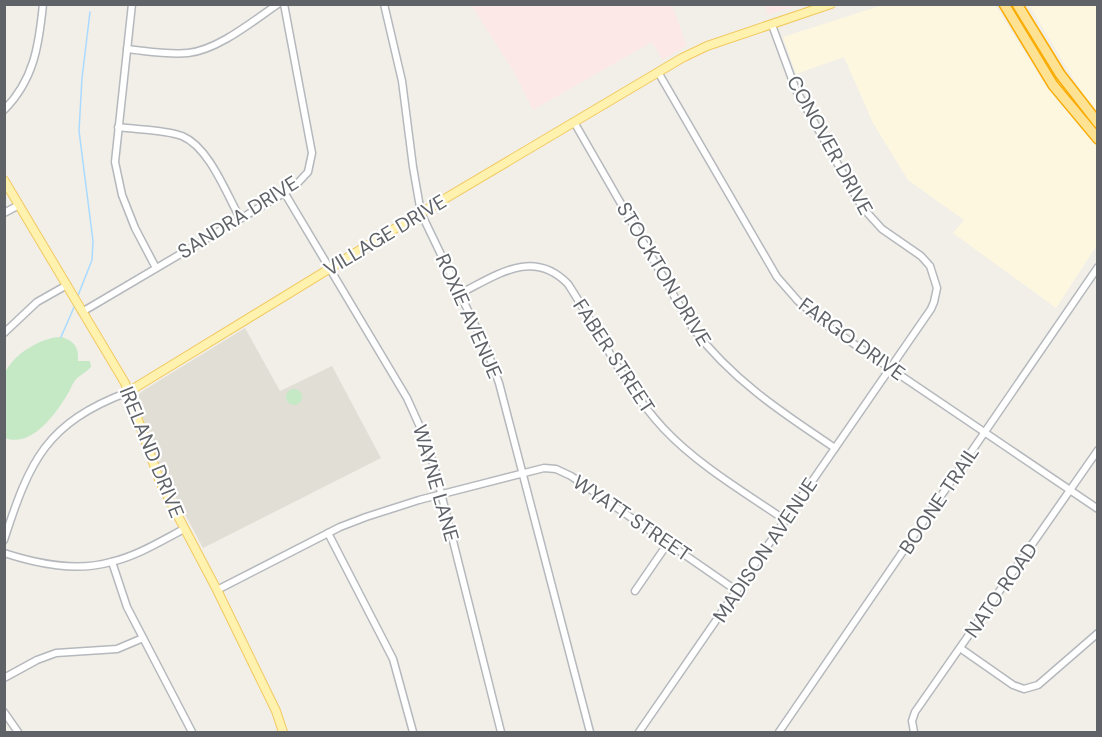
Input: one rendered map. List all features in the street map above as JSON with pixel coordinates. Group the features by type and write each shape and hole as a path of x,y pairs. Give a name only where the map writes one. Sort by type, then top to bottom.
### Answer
{"highway":[{"path":"1004,4 1053,85 1098,139"},
{"path":"1017,4 1060,74 1098,123"}],"main road":[{"name":"VILLAGE DRIVE","path":"128,392 658,72 700,49 831,4"},
{"name":"IRELAND DRIVE","path":"4,180 125,383 160,482 217,590 276,711 283,732"}],"street":[{"path":"4,110 22,89 34,64 40,40 43,4"},
{"path":"132,4 116,162 122,195 135,228 156,268"},
{"path":"127,49 175,53 198,51 215,45 278,4"},
{"name":"SANDRA DRIVE","path":"82,312 284,192 304,178 308,172 312,159 284,4"},
{"name":"ROXIE AVENUE","path":"384,4 402,81 421,213 461,293 494,368 590,732"},
{"name":"CONOVER DRIVE","path":"772,25 796,90 862,207 882,229 921,256 934,273 937,288 934,302 890,368"},
{"name":"FARGO DRIVE","path":"658,72 766,260 786,289 817,319 1098,509"},
{"name":"STOCKTON DRIVE","path":"574,122 692,327 704,343 751,390 835,448"},
{"path":"118,128 173,134 195,144 205,155 240,218"},
{"name":"WAYNE LANE","path":"284,192 416,417 431,457 501,732"},
{"path":"4,213 20,205"},
{"name":"FABER STREET","path":"461,293 519,267 540,267 555,273 573,291 625,380 664,429 689,452 785,520"},
{"name":"BOONE TRAIL","path":"779,732 1098,267"},
{"path":"4,333 37,302 67,285"},
{"name":"MADISON AVENUE","path":"639,732 890,368"},
{"name":"VILLAGE DRIVE","path":"4,540 23,484 47,444 87,410 128,392"},
{"name":"NATO ROAD","path":"914,732 912,721 915,712 1098,450"},
{"name":"WYATT STREET","path":"217,590 328,533 375,513 440,494 550,468 571,476 737,591"},
{"path":"4,553 35,562 62,566 88,566 112,562 136,553 184,529"},
{"path":"328,533 393,659 413,732"},
{"path":"635,591 668,543"},
{"path":"112,562 120,590 192,732"},
{"path":"960,648 1013,686 1028,688 1038,684 1098,633"},
{"path":"4,678 37,660 56,653 117,649 143,638"},
{"path":"4,712 18,732"}],"shaded area":[{"path":"764,4 798,4 798,5 768,15"},
{"path":"471,5 672,5 687,46 662,60 652,42 533,110 514,72"},
{"path":"883,5 995,5 1048,89 1097,147 1097,245 1056,308 953,233 964,220 908,180 873,123 844,57 796,74 783,37"},
{"path":"1029,5 1097,5 1097,112 1082,93"},
{"path":"245,328 280,391 332,366 381,458 203,548 155,458 137,400 138,395 144,390"}],"green space":[{"path":"61,337 75,346 78,361 90,361 91,367 75,380 56,412 41,428 24,438 15,440 5,438 3,387 7,369 27,349 44,340"},
{"path":"291,389 297,389 302,397 300,403 291,405 286,400 286,394"}],"waterway":[{"path":"77,298 92,260 93,241 79,131 82,78 90,12"},
{"path":"61,337 75,305"}]}
